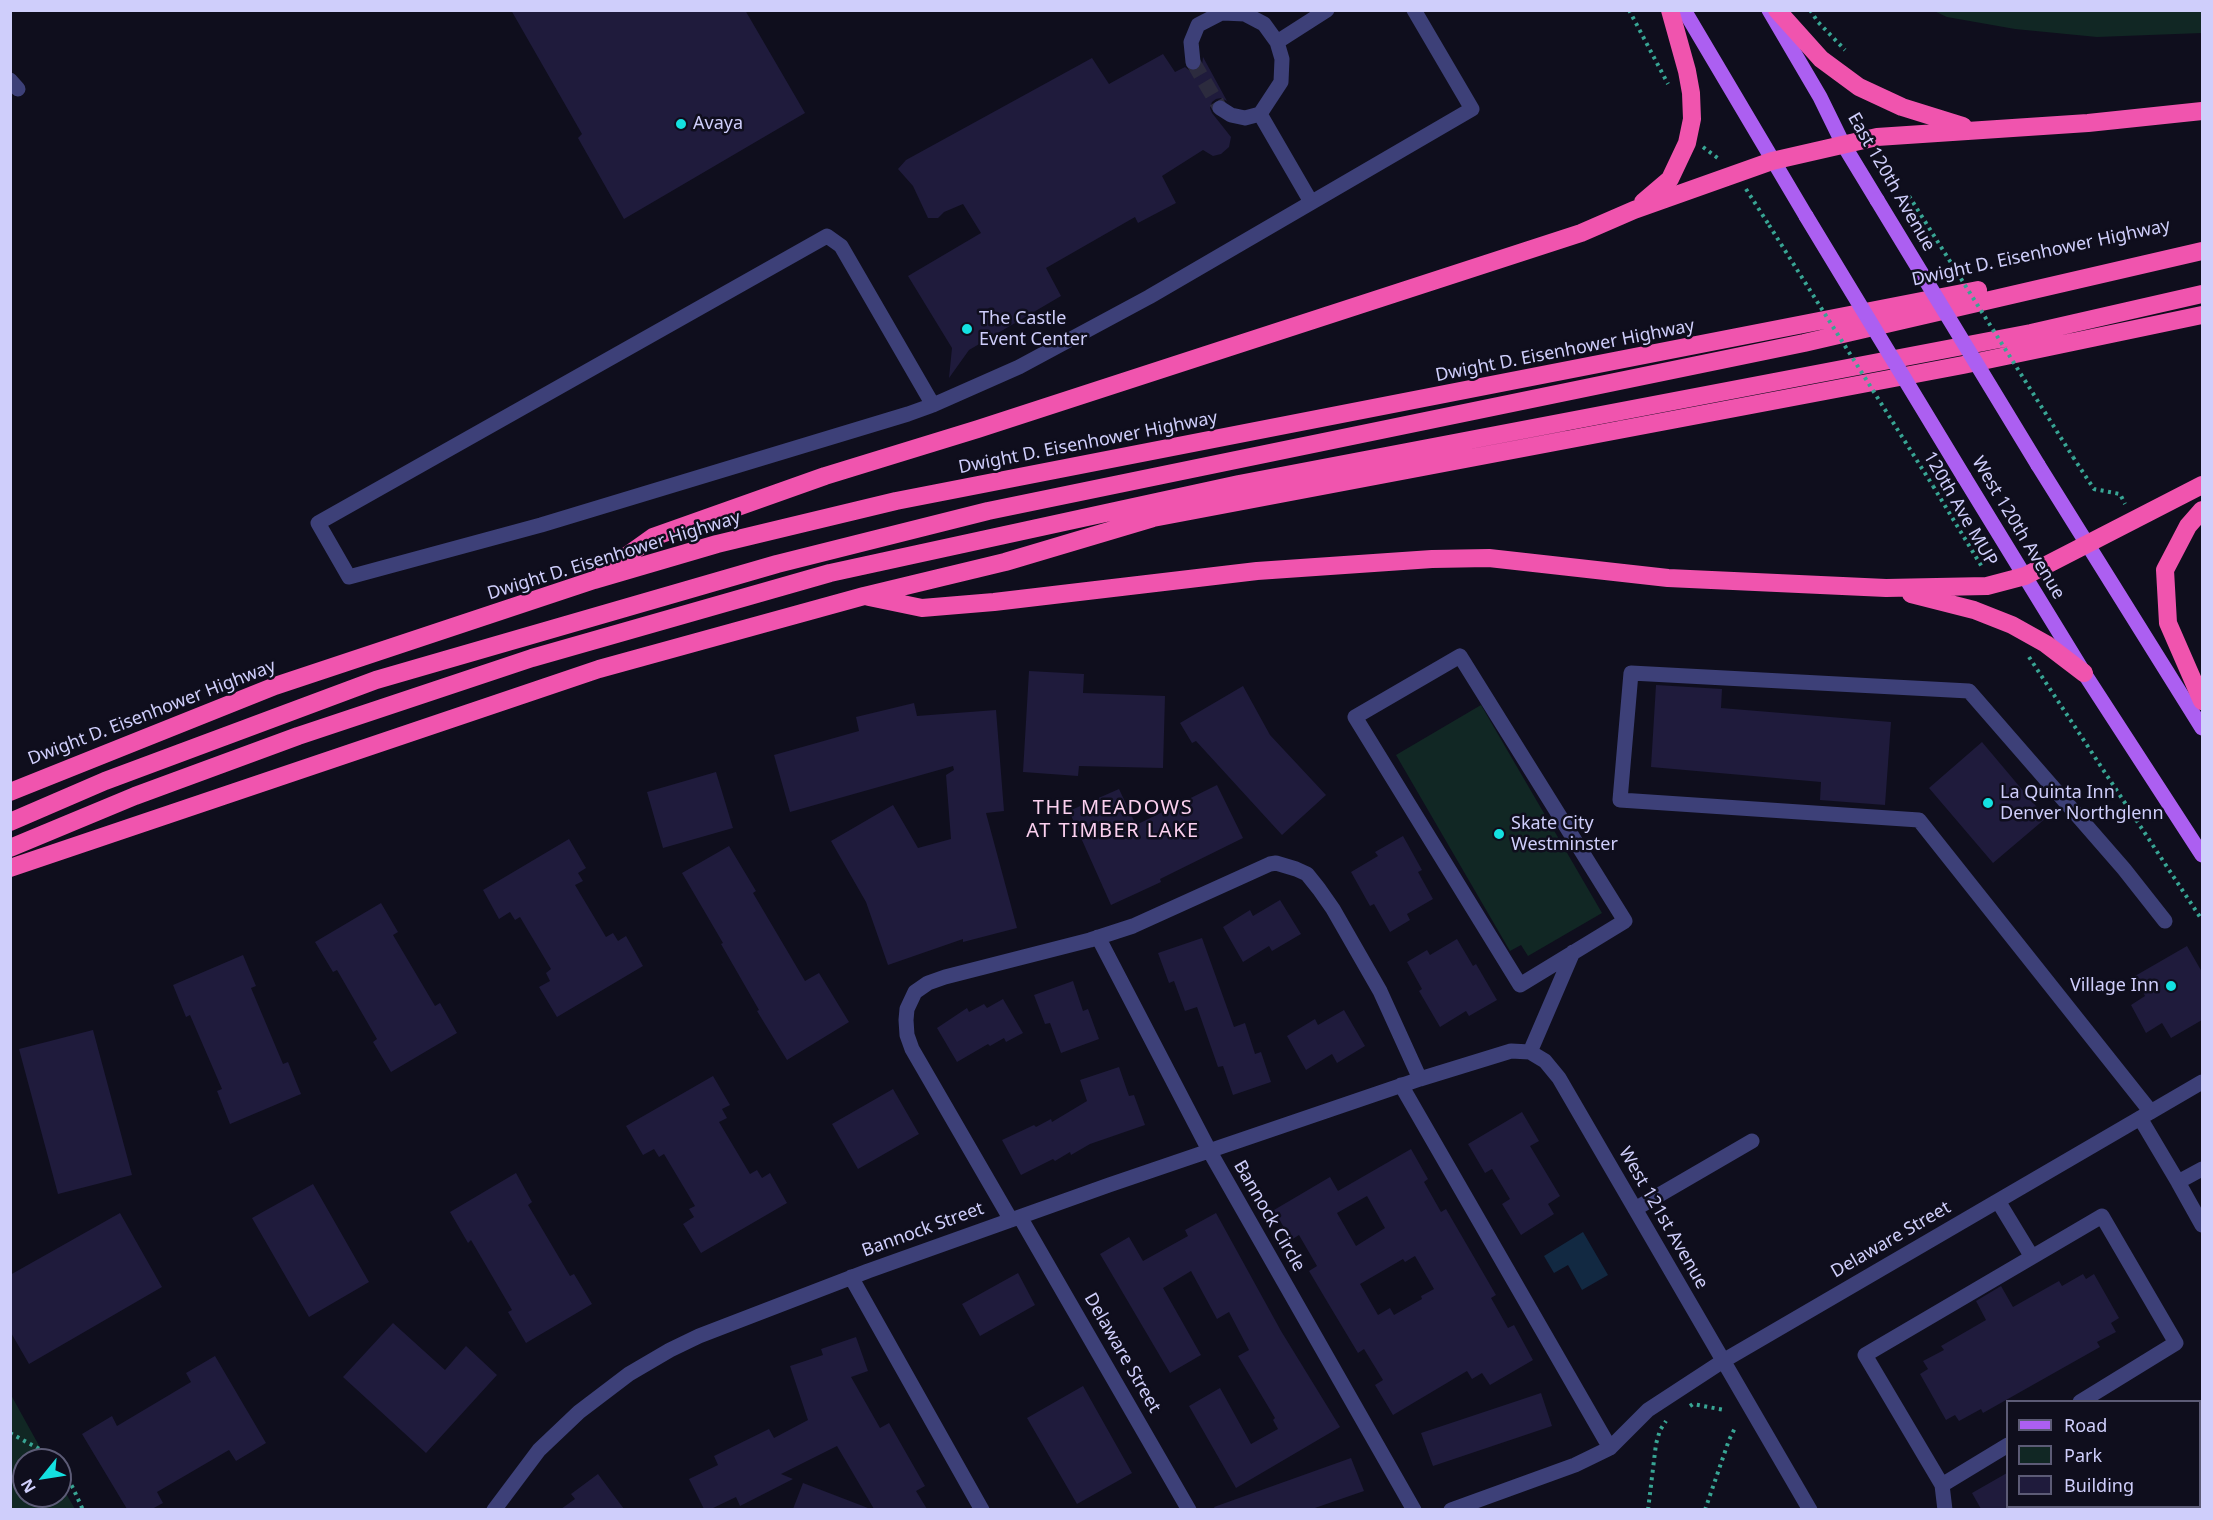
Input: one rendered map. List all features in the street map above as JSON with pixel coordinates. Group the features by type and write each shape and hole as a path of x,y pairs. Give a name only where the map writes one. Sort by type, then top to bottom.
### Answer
{"highway":[{"path":"1634,210 1670,179 1687,143 1692,119 1693,106 1687,72 1670,10"},
{"path":"1777,10 1821,59 1859,87 1891,103 1980,129"},
{"path":"594,580 653,537 675,529 825,476 978,429 1581,233 1634,210 1772,161 1877,137 2088,123 2202,111"},
{"name":"Dwight D. Eisenhower Highway","path":"10,792 275,686 594,580 717,544 896,501 1833,320 2033,278 2202,239"},
{"path":"10,822 105,781 376,680 777,564 988,510 1804,343 2202,251"},
{"path":"10,848 135,796 354,717 532,658 830,573 1239,484 2031,333 2202,294"},
{"path":"10,868 599,669 864,596 1005,562 1153,518 1963,365 2202,315"},
{"path":"864,596 922,608 994,602 1257,571 1444,558 1489,558 1668,578 1886,588 1987,586 2025,576 2202,485"},
{"path":"2202,510 2188,526 2164,570 2168,623 2202,701"},
{"path":"1886,588 1992,616 2036,638 2084,674"}],"main road":[{"path":"1684,10 1772,161"},
{"name":"East 120th Avenue","path":"1769,10 1877,200 2086,544"},
{"name":"West 120th Avenue","path":"1772,161 2084,674 2202,855"},
{"path":"2086,544 2202,728"}],"street":[{"path":"1277,42 1327,10"},
{"path":"933,405 842,246 827,236 318,523 349,577 541,525 908,414 933,405 1029,362 1149,297 1472,109 1414,10"},
{"path":"1193,62 1191,42 1198,25 1225,12 1245,14 1264,24 1277,42 1282,59 1281,82 1260,114 1245,118 1231,115 1220,108"},
{"path":"1260,114 1311,202"},
{"path":"1016,1218 912,1049 907,1035 907,1009 915,992 927,983 945,977 1133,926 1270,864 1289,865 1307,874 1333,909 1380,991 1420,1079 1511,1051 1530,1052 1573,952 1625,921 1460,656 1355,717 1520,985 1573,952"},
{"path":"2165,921 2124,869 1969,691 1631,673 1620,800 1919,820 2146,1115 2178,1182 2202,1225"},
{"name":"Bannock Circle","path":"1098,937 1210,1152 1414,1509"},
{"name":"West 121st Avenue","path":"1530,1052 1545,1061 1559,1078 1810,1509"},
{"name":"Bannock Street","path":"494,1509 539,1450 579,1412 629,1374 699,1336 851,1277 1016,1218 1420,1079"},
{"name":"Delaware Street","path":"1451,1509 1575,1465 1611,1448 1648,1410 1724,1361 2202,1082"},
{"path":"1401,1085 1611,1448"},
{"path":"1635,1209 1752,1141"},
{"path":"2178,1182 2202,1169"},
{"path":"1998,1201 2032,1257"},
{"path":"1945,1509 1942,1485 1865,1355 2102,1216 2176,1344 2082,1400"},
{"name":"Delaware Street","path":"1016,1218 1189,1509"},
{"path":"851,1277 982,1509"},
{"path":"1942,1485 2006,1446"}],"path":[{"path":"1810,10 1818,22 1850,54"},
{"path":"1909,196 2094,489 2120,494 2135,520"},
{"name":"120th Ave MUP","path":"1769,225 1981,565 1987,586"},
{"path":"2022,650 2043,676 2202,920"},
{"path":"1687,1407 1693,1404 1724,1410"},
{"path":"1648,1509 1656,1444 1660,1430 1668,1418"},
{"path":"1705,1509 1735,1428"},
{"path":"10,1434 37,1448"},
{"path":"72,1486 83,1509"}],"green space":[{"path":"1934,11 2202,11 2202,33 2097,37 2015,29 1947,17"},
{"name":"Skate City Westminster","path":"1481,705 1602,913 1528,956 1521,945 1510,951 1396,755"},
{"path":"11,1395 40,1448 12,1448 12,1508 72,1508 72,1504 75,1509 11,1509"}],"water":[{"path":"1583,1232 1608,1275 1582,1290 1568,1265 1554,1273 1544,1256"}],"building":[{"name":"Avaya","path":"511,10 745,10 805,113 624,219 578,138 582,134"},
{"path":"1163,54 1175,72 1185,67 1190,71 1198,70 1202,65 1203,57 1227,101 1221,98 1216,99 1210,108 1231,137 1229,147 1221,154 1213,156 1203,150 1162,176 1176,203 1138,223 1135,217 1046,268 1061,296 969,350 949,378 952,348 908,276 981,233 963,204 944,212 938,218 928,218 913,186 898,169 906,160 1092,58 1109,84"},
{"path":"1029,671 1084,674 1083,693 1165,696 1163,768 1079,766 1078,776 1023,772"},
{"path":"1656,685 1722,689 1721,708 1891,722 1885,805 1820,800 1821,782 1651,767"},
{"path":"1243,686 1270,735 1326,795 1282,835 1196,741 1192,743 1180,723"},
{"path":"914,703 917,716 996,710 1004,811 986,813 1017,928 963,942 963,939 888,965 866,902 831,841 893,805 918,848 951,839 946,775 954,770 953,766 790,812 774,755 859,731 856,717"},
{"name":"La Quinta Inn Denver Northglenn","path":"1982,742 2046,818 1993,863 1929,788"},
{"path":"716,772 733,828 663,848 647,792"},
{"path":"1217,785 1243,838 1160,879 1161,882 1111,905 1069,811 1119,789 1136,825"},
{"path":"1403,836 1422,870 1418,872 1433,899 1407,914 1410,920 1390,932 1374,904 1370,906 1351,872 1378,856 1375,852"},
{"path":"569,839 586,868 578,873 583,881 575,885 606,937 613,933 618,941 626,936 643,966 557,1017 539,987 550,981 546,973 551,969 520,917 515,920 510,912 499,919 483,890"},
{"path":"729,846 756,891 753,893 805,981 819,973 849,1022 787,1060 757,1011 759,1010 721,944 723,943 682,873"},
{"path":"1280,900 1301,934 1272,951 1269,946 1243,962 1223,927 1250,910 1253,916"},
{"path":"381,903 398,932 393,935 435,1006 440,1003 457,1033 391,1072 373,1042 377,1039 337,970 333,972 315,942"},
{"path":"1202,938 1234,1027 1245,1023 1255,1054 1261,1052 1271,1082 1233,1095 1223,1066 1218,1067 1197,1007 1185,1011 1174,981 1169,983 1158,953"},
{"path":"1457,939 1473,966 1476,964 1497,1000 1469,1016 1466,1011 1440,1027 1419,991 1422,989 1407,962 1427,950 1430,955"},
{"name":"Village Inn","path":"2187,946 2202,972 2202,1020 2171,1038 2162,1023 2146,1033 2131,1005 2145,996 2135,976"},
{"path":"243,955 256,986 251,988 283,1064 288,1062 301,1094 230,1124 217,1091 222,1089 190,1015 186,1017 173,985"},
{"path":"1073,981 1083,1011 1088,1009 1099,1039 1061,1053 1050,1023 1045,1024 1034,995"},
{"path":"1003,999 1023,1033 1006,1042 1004,1038 990,1046 988,1044 957,1062 937,1028 967,1008 969,1012 984,1004 987,1008"},
{"path":"1344,1010 1365,1046 1337,1063 1332,1054 1306,1070 1287,1036 1315,1019 1318,1025"},
{"path":"93,1030 132,1175 58,1194 19,1049"},
{"path":"1119,1067 1129,1096 1134,1095 1145,1125 1090,1144 1071,1155 1070,1152 1021,1175 1002,1140 1034,1125 1036,1127 1051,1119 1052,1122 1087,1101 1080,1080"},
{"path":"713,1076 730,1105 722,1109 727,1118 719,1122 750,1174 757,1170 762,1178 770,1173 787,1203 701,1253 683,1224 694,1217 689,1209 695,1206 664,1154 659,1157 654,1149 643,1155 626,1126"},
{"path":"893,1089 919,1134 858,1169 832,1124"},
{"path":"1522,1112 1539,1141 1530,1146 1560,1196 1548,1204 1554,1214 1521,1235 1502,1204 1510,1199 1492,1169 1485,1173 1468,1144"},
{"path":"1411,1149 1428,1179 1424,1182 1441,1212 1446,1209 1496,1295 1491,1298 1508,1328 1514,1325 1533,1360 1490,1385 1482,1373 1472,1379 1467,1371 1393,1415 1375,1385 1383,1380 1364,1349 1358,1353 1309,1271 1317,1266 1299,1235 1291,1240 1274,1210 1330,1177 1338,1191","holes":["1367,1196 1385,1228 1356,1246 1337,1213","1415,1256 1434,1289 1421,1296 1422,1299 1394,1315 1390,1308 1378,1315 1360,1284 1403,1259 1405,1262"]},
{"path":"516,1173 532,1202 528,1205 570,1276 574,1274 592,1304 526,1343 508,1312 512,1310 471,1240 468,1243 450,1212"},
{"path":"313,1184 369,1282 309,1317 252,1218"},
{"path":"120,1213 162,1287 29,1364 10,1331 10,1275"},
{"path":"1216,1213 1281,1331 1340,1427 1236,1488 1189,1406 1220,1388 1251,1444 1278,1429 1273,1420 1275,1418 1238,1356 1249,1350 1229,1312 1217,1319 1191,1271 1163,1288 1201,1355 1170,1373 1100,1254 1129,1237 1143,1261 1188,1236 1185,1230"},
{"path":"1018,1273 1035,1305 980,1336 962,1304"},
{"path":"2083,1274 2086,1279 2094,1274 2119,1318 2111,1323 2116,1332 2097,1342 2100,1347 1983,1413 1981,1409 1959,1421 1955,1415 1946,1420 1920,1374 1928,1369 1923,1361 1944,1350 1941,1346 1986,1320 1976,1301 2001,1286 2013,1307 2059,1281 2062,1286"},
{"path":"393,1323 445,1370 466,1346 497,1375 426,1453 343,1377"},
{"path":"856,1337 868,1371 851,1377 880,1428 889,1423 925,1486 916,1491 927,1509 874,1509 837,1446 781,1474 793,1479 740,1506 736,1497 711,1509 704,1509 689,1479 718,1465 714,1456 769,1429 774,1438 808,1420 790,1366 823,1355 821,1349"},
{"path":"215,1356 266,1443 236,1461 229,1450 157,1492 163,1503 152,1509 127,1509 82,1434 112,1416 117,1426 191,1382 186,1373"},
{"path":"1083,1386 1132,1473 1077,1504 1027,1418"},
{"path":"1541,1393 1552,1426 1433,1466 1421,1433"},
{"path":"1351,1458 1364,1491 1312,1509 1215,1509 1214,1507"},
{"path":"598,1474 624,1509 561,1509 575,1499 571,1494"},
{"path":"2006,1474 2007,1509 1981,1509 1972,1493"},
{"path":"803,1483 868,1508 868,1509 793,1509"}],"tunnel":[{"path":"1193,62 1220,108"}],"place":[{"name":"Avaya","path":"681,124"},
{"name":"The Castle Event Center","path":"967,329"},
{"name":"La Quinta Inn Denver Northglenn","path":"1988,803"},
{"name":"Skate City Westminster","path":"1499,834"},
{"name":"Village Inn","path":"2171,986"}],"district":[{"name":"THE MEADOWS AT TIMBER LAKE","path":"1113,820"}]}
